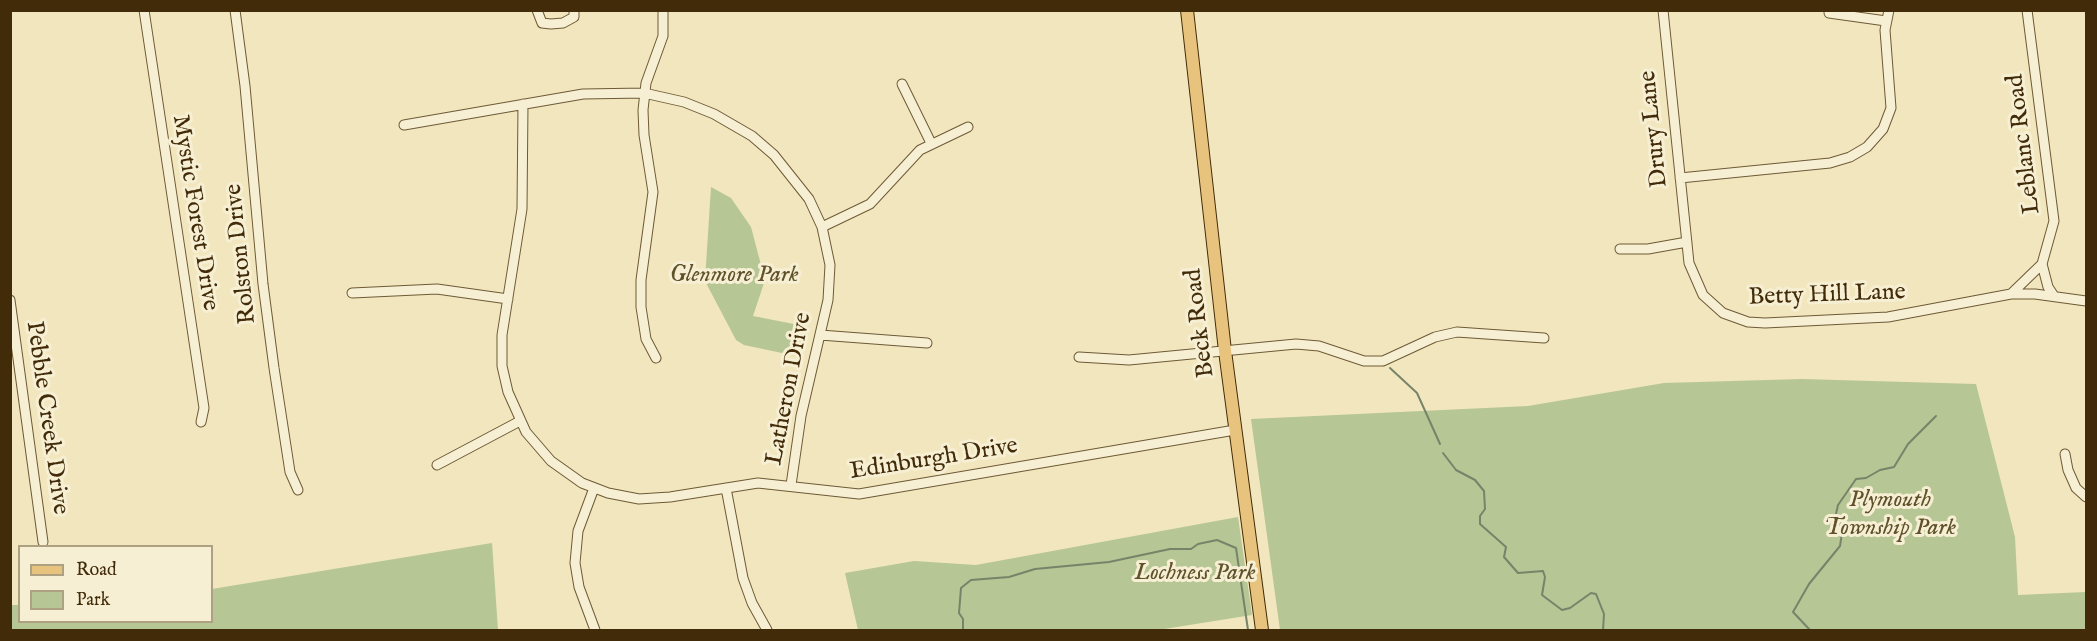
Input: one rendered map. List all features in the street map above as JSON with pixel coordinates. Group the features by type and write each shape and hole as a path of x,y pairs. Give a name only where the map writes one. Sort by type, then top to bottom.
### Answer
{"main road":[{"name":"Beck Road","path":"1187,10 1225,351 1262,630"}],"street":[{"name":"Mystic Forest Drive","path":"144,10 204,408 201,422"},
{"name":"Rolston Drive","path":"234,10 245,86 263,284 274,368 290,472 298,490"},
{"path":"537,10 542,23 551,24 563,23 573,17 574,10"},
{"path":"656,358 646,339 641,307 641,280 653,192 644,135 644,93 661,47 663,10"},
{"name":"Drury Lane","path":"1663,10 1687,242"},
{"path":"1680,178 1830,163 1850,157 1867,147 1883,129 1891,108 1886,21 1889,10"},
{"name":"Leblanc Road","path":"2011,294 2042,264 2052,233 2054,210 2027,10"},
{"path":"1828,13 1886,21"},
{"path":"902,84 931,143"},
{"name":"Latheron Drive","path":"404,125 594,93 644,93 698,107 752,136 793,176 809,199 822,227 828,249 830,277 820,335 801,416 792,485"},
{"name":"Edinburgh Drive","path":"523,104 522,209 502,335 502,366 508,392 520,421 532,441 551,461 573,477 594,488 623,497 651,499 758,483 792,485 840,494 860,494 1235,430"},
{"path":"822,227 870,204 908,161 931,143 968,127"},
{"path":"1620,249 1648,249 1687,242"},
{"name":"Betty Hill Lane","path":"1687,242 1691,273 1703,295 1723,313 1748,322 1888,317 2011,294"},
{"path":"2042,264 2048,287 2054,296"},
{"path":"352,293 437,289 508,299"},
{"path":"2011,294 2054,296 2086,301"},
{"name":"Pebble Creek Drive","path":"10,300 43,542"},
{"path":"1079,357 1129,360 1296,344 1319,346 1364,362 1383,361 1435,337 1457,332 1544,338"},
{"path":"820,335 927,344"},
{"path":"436,465 520,421"},
{"path":"2065,454 2068,470 2076,488 2086,497"},
{"path":"594,488 578,531 575,563 579,587 595,630"},
{"path":"726,488 743,578 752,603 767,630"}],"green space":[{"name":"Glenmore Park","path":"711,187 731,198 751,227 765,280 753,316 809,327 801,357 744,345 736,340 705,281"},
{"name":"Plymouth Township Park","path":"1802,379 1976,384 2015,537 2018,595 2086,592 2086,630 1280,630 1251,419 1528,406 1664,383"},
{"name":"Lochness Park","path":"1238,517 1252,615 1158,630 858,630 845,573 914,561 976,565"},
{"path":"492,543 498,630 11,630 11,605 18,605 18,623 213,623 213,589"}],"waterway":[{"path":"1390,368 1417,393 1440,444"},
{"path":"1810,630 1793,612 1809,584 1840,546 1842,533 1836,514 1838,505 1856,479 1866,478 1880,470 1894,467 1908,444 1936,416"},
{"path":"1443,453 1456,470 1475,480 1484,491 1485,509 1480,516 1480,524 1506,547 1504,557 1518,573 1543,571 1545,577 1542,595 1562,610 1570,608 1591,593 1596,594 1604,614 1603,630"},
{"path":"963,630 963,619 959,613 961,588 971,580 1009,577 1035,569 1109,562 1170,549 1191,549 1198,544 1217,540 1236,548 1248,630"}]}
